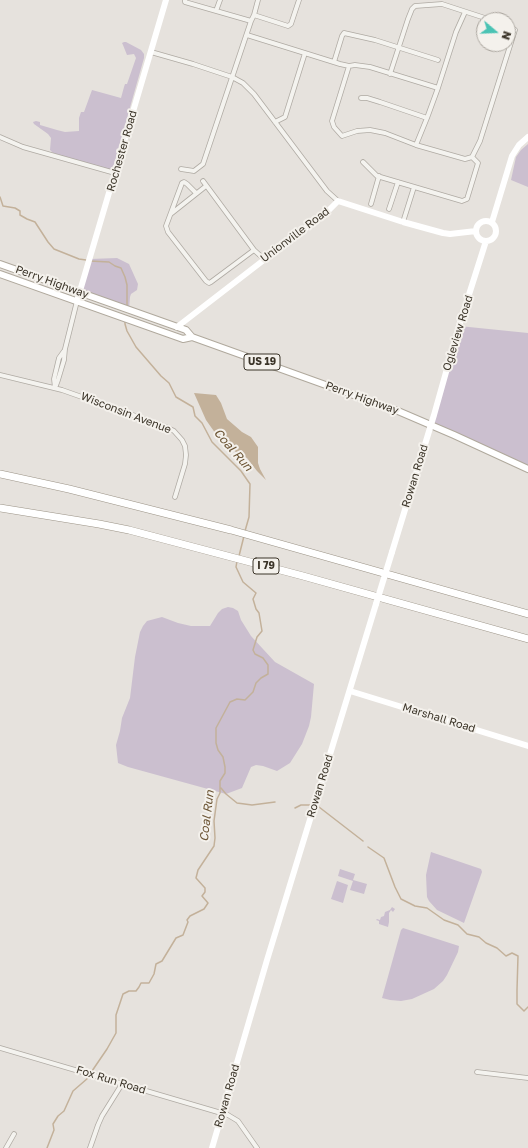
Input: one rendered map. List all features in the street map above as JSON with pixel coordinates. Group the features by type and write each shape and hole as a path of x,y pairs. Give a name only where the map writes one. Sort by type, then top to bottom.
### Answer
{"highway":[{"name":"I 79","path":"0,474 69,488 231,530 528,614"},
{"name":"I 79","path":"0,508 129,530 303,576 528,639"}],"street":[{"name":"Rochester Road","path":"77,301 166,0"},
{"path":"185,0 185,2 251,21"},
{"path":"216,11 220,0"},
{"path":"181,169 194,172 203,164 258,0"},
{"path":"254,14 288,26 291,24 299,0"},
{"path":"390,74 410,14 415,6 442,4 476,15"},
{"path":"416,144 438,88 456,32 465,12"},
{"path":"334,62 344,33 375,40 438,60"},
{"path":"247,34 334,62 349,66 355,65 370,67 438,88"},
{"path":"151,52 232,77 243,83 254,94 292,147 327,191 338,201"},
{"path":"349,66 332,121 334,127 342,136 356,131 370,130 384,133 465,159 472,157 480,141 508,52"},
{"path":"275,122 285,117 305,53"},
{"path":"361,98 367,98 427,118"},
{"path":"0,137 23,147 115,174"},
{"path":"492,222 487,221 478,224 476,231 478,237 486,241 493,238 496,232 495,226 492,222 512,156 519,145 528,137"},
{"path":"363,162 377,176 462,202 467,199 478,163 472,157"},
{"path":"371,204 379,176"},
{"path":"202,181 254,250 264,260"},
{"path":"196,193 187,184 184,182 182,183 166,226 168,232 208,283 254,250"},
{"path":"389,209 398,182"},
{"path":"171,213 206,186"},
{"path":"403,222 414,187"},
{"name":"Unionville Road","path":"176,327 326,213 338,201 403,222 450,234 476,231"},
{"name":"Ogleview Road","path":"431,425 459,326 486,241"},
{"name":"Perry Highway","path":"0,264 186,330 192,337 375,402 431,425 528,469"},
{"name":"Perry Highway","path":"0,274 183,339 192,337"},
{"path":"55,388 54,379 59,358 65,349 77,301"},
{"name":"Wisconsin Avenue","path":"0,375 55,388 164,426 178,434 184,442 186,460 175,497"},
{"name":"Rowan Road","path":"212,1148 278,922 431,425"},
{"name":"Marshall Road","path":"350,691 528,746"},
{"name":"Fox Run Road","path":"0,1048 222,1113 238,1121 257,1148"},
{"path":"477,1072 528,1078"},
{"path":"90,1148 102,1116 122,1084"},
{"path":"6,1148 14,1134"}],"shaded area":[{"path":"124,42 141,50 144,54 144,58 114,164 109,172 103,168 53,153 50,150 51,138 33,122 40,122 40,125 65,132 79,131 79,118 81,112 84,112 92,90 121,98 136,58 134,54 127,55 122,43"},
{"path":"528,144 528,187 511,180 516,157"},
{"path":"117,258 129,264 138,284 137,290 131,294 129,310 80,292 90,259"},
{"path":"459,326 528,333 528,469 431,425"},
{"path":"194,393 216,395 221,403 227,419 242,432 251,437 258,447 258,463 266,480 247,458 237,453 218,437 206,420"},
{"path":"228,607 238,611 241,620 251,636 275,662 314,684 309,726 302,744 290,763 277,771 263,766 256,765 251,767 242,788 226,794 118,763 116,745 122,718 130,698 135,657 140,632 143,626 147,621 162,617 191,626 210,626 218,613 222,609"},
{"path":"431,852 481,869 482,872 464,923 437,910 427,897 426,875"},
{"path":"340,869 355,874 353,880 367,884 364,894 350,890 353,881 338,876"},
{"path":"337,881 348,885 343,903 331,899"},
{"path":"392,907 395,909 393,912 391,910 389,913 388,927 379,924 379,921 376,920 380,920 381,917 384,916 385,912 390,910"},
{"path":"403,928 459,946 458,952 447,975 434,989 412,999 401,1001 390,1000 382,998 401,930"}],"waterway":[{"name":"Coal Run","path":"0,197 3,206 15,208 20,211 20,215 35,222 54,249 79,259 86,260"},
{"name":"Coal Run","path":"90,261 109,262 121,268 127,285 127,307"},
{"name":"Coal Run","path":"125,321 127,331 136,347 169,383 176,397 193,407 195,416 202,423 212,442 241,471 250,484 249,517 245,531"},
{"name":"Coal Run","path":"239,556 244,536"},
{"name":"Coal Run","path":"92,1071 116,1033 116,1015 123,994 129,991 136,991 141,983 149,983 154,974 156,964 162,961 176,938 183,935 188,922 187,920 190,916 204,909 208,903 202,896 205,892 205,888 196,878 198,870 214,846 214,821 217,799 220,793 220,781 225,773 223,757 218,750 216,743 216,728 230,702 237,699 245,700 253,692 256,683 268,674 268,665 263,658 255,654 253,650 257,637 262,631 259,613 253,599 256,593 243,582 236,567 237,561"},
{"path":"221,788 237,803 252,805 275,802"},
{"path":"295,808 301,805 311,805"},
{"path":"319,807 363,841"},
{"path":"368,847 384,858 401,899 415,906 427,908 444,920 458,925 467,934 479,937 486,943 497,948 506,956 512,953 518,956 517,1004 524,1011 528,1007"},
{"name":"Coal Run","path":"47,1148 54,1130 53,1124 58,1116 64,1111 73,1091 88,1078"}]}
